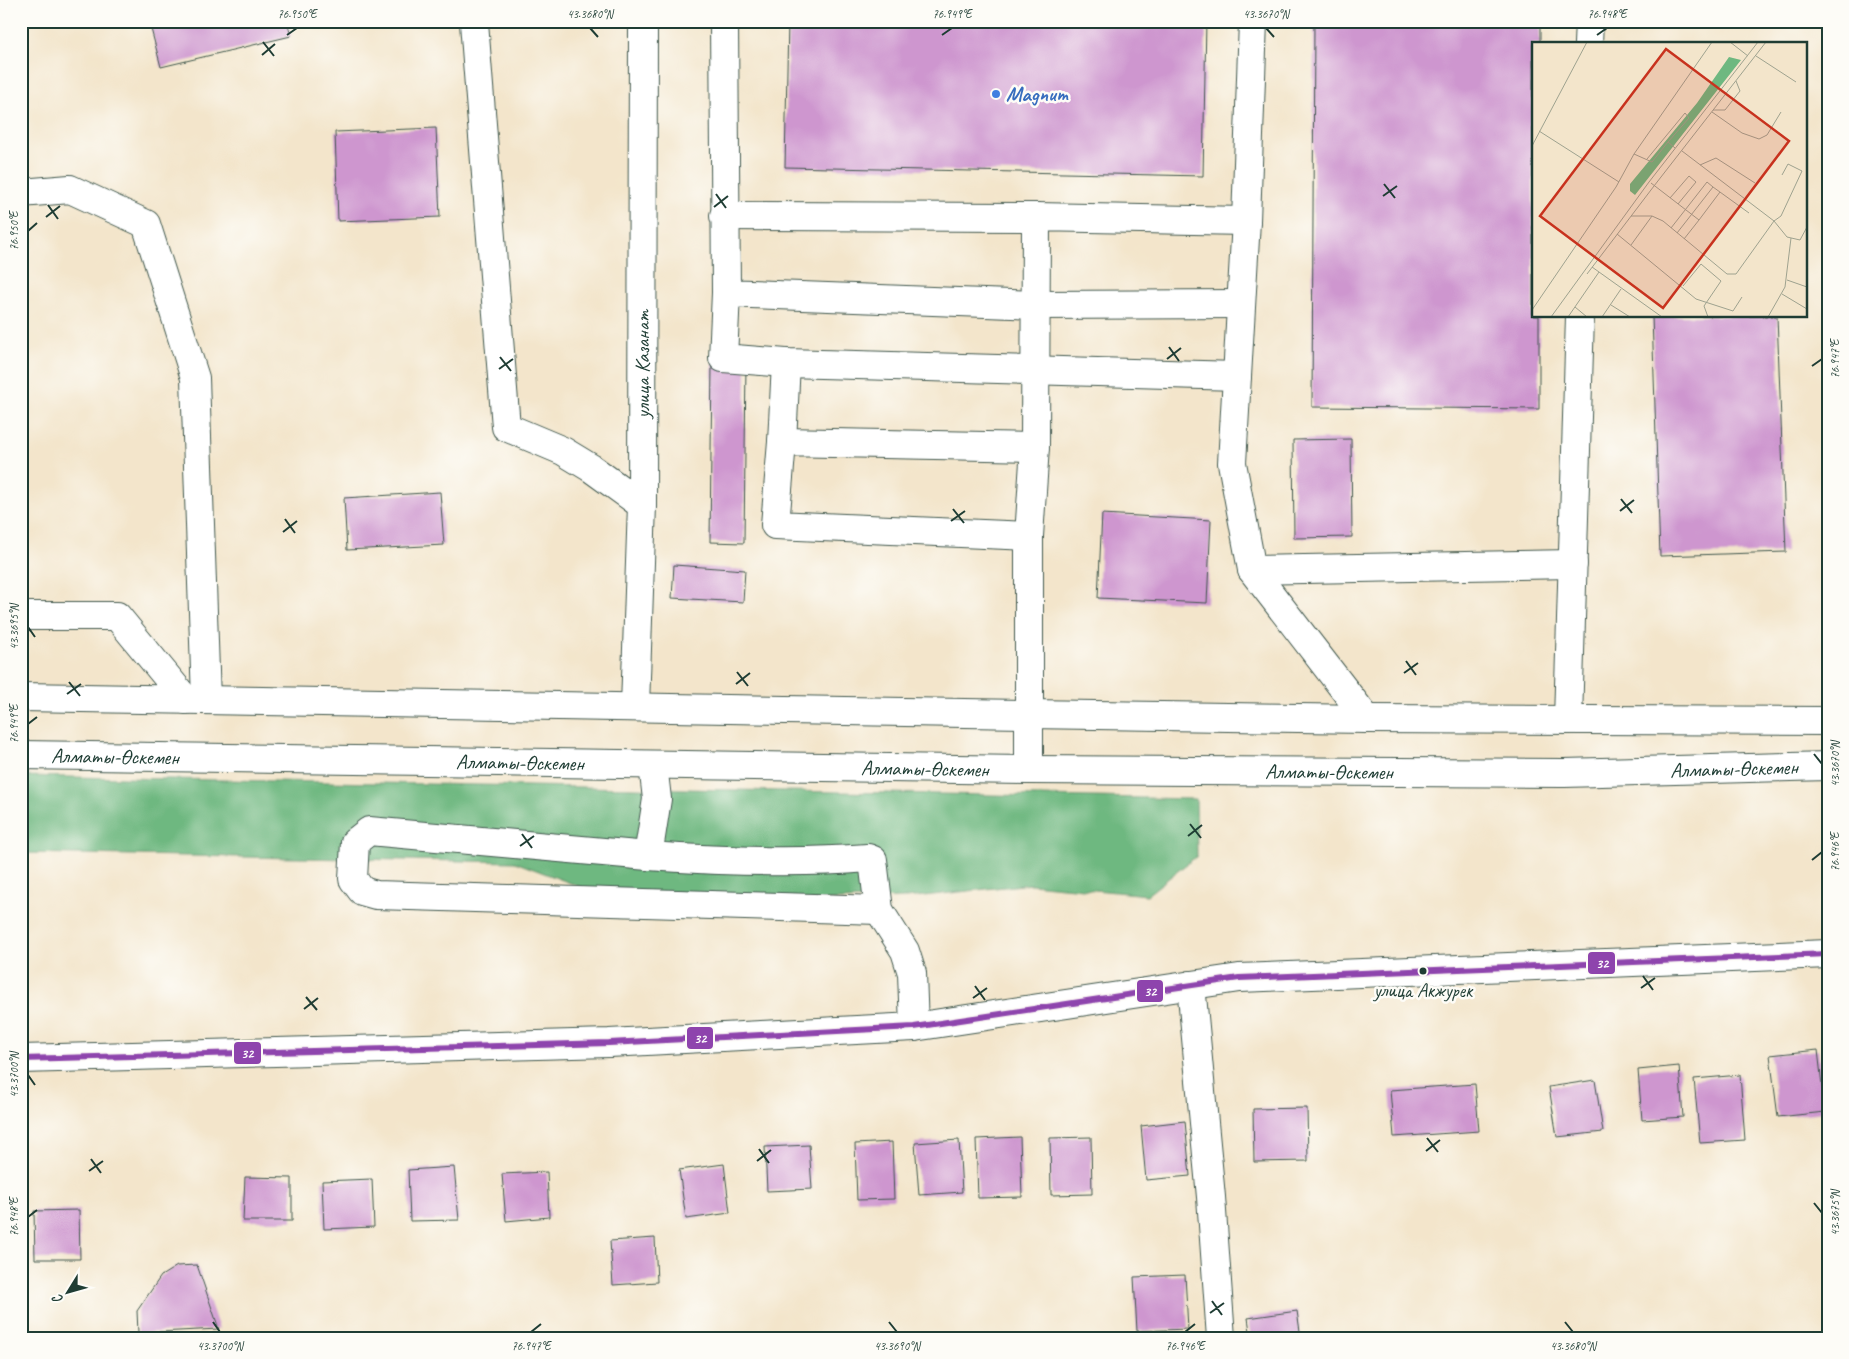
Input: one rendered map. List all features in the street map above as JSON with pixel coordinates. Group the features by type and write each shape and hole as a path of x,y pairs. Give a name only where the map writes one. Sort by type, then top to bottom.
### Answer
{"main road":[{"name":"улица Казанат","path":"635,706 642,505 643,21"},
{"path":"724,21 726,293 723,358 786,363 1237,376"},
{"path":"1253,21 1246,221 1232,463 1252,570 1367,719"},
{"path":"1588,42 1589,21"},
{"path":"474,23 506,427 563,450 642,505"},
{"path":"21,193 70,189 146,224 195,378 196,700"},
{"path":"724,216 1036,217 1246,221"},
{"path":"1029,770 1029,536 1035,447 1036,217"},
{"path":"726,293 1036,305 1241,304"},
{"path":"1568,720 1580,318"},
{"path":"786,363 775,525 1029,536"},
{"path":"782,442 1035,447"},
{"path":"1252,570 1573,564"},
{"path":"21,616 117,616 196,700"},
{"path":"21,697 1367,719 1828,720"},
{"name":"Алматы-Өскемен","path":"21,755 1029,770 1564,773 1828,766"},
{"path":"648,856 657,799 652,765"},
{"path":"879,910 376,895 362,891 353,879 355,842 369,831 648,856 793,860 868,858 874,862 879,910 905,951 912,973 914,1027"},
{"path":"21,1060 610,1043 914,1027 1249,978 1828,954"},
{"path":"1191,985 1211,1197 1221,1338"}],"green space":[{"path":"21,776 1196,799 1197,856 1147,895 1031,884 906,898 773,902 586,889 515,862 21,853"}],"building":[{"path":"149,21 287,21 291,36 161,67"},
{"name":"Magnum","path":"788,21 1206,21 1203,176 785,167"},
{"path":"1314,21 1540,21 1540,42 1532,42 1532,318 1539,318 1539,409 1312,407"},
{"path":"436,128 440,217 338,221 335,132"},
{"path":"1652,318 1777,318 1786,552 1660,556"},
{"path":"712,363 746,363 744,543 710,542"},
{"path":"1351,439 1352,537 1294,538 1293,440"},
{"path":"440,492 444,545 347,550 344,498"},
{"path":"1102,514 1211,520 1207,603 1098,598"},
{"path":"674,565 745,570 743,602 672,598"},
{"path":"1818,1050 1825,1112 1778,1117 1770,1055"},
{"path":"1679,1066 1683,1117 1642,1120 1638,1070"},
{"path":"1740,1075 1745,1140 1700,1143 1694,1079"},
{"path":"1595,1080 1603,1132 1557,1137 1549,1087"},
{"path":"1475,1084 1479,1131 1394,1137 1390,1090"},
{"path":"1307,1108 1308,1161 1254,1162 1253,1109"},
{"path":"1185,1121 1190,1176 1146,1180 1141,1126"},
{"path":"1020,1137 1022,1197 978,1198 976,1139"},
{"path":"1091,1137 1092,1194 1051,1195 1050,1138"},
{"path":"959,1140 962,1192 919,1195 915,1143"},
{"path":"892,1142 894,1199 857,1200 855,1144"},
{"path":"809,1145 812,1189 767,1191 765,1147"},
{"path":"724,1164 730,1213 686,1219 679,1170"},
{"path":"454,1167 459,1220 410,1221 408,1170"},
{"path":"547,1172 549,1217 506,1221 502,1174"},
{"path":"245,1177 292,1178 292,1221 243,1221"},
{"path":"372,1179 374,1227 324,1229 322,1181"},
{"path":"79,1210 80,1259 35,1259 34,1211"},
{"path":"655,1238 657,1282 613,1285 610,1241"},
{"path":"197,1265 219,1329 138,1333 137,1311 161,1276 177,1266"},
{"path":"1185,1275 1188,1329 1137,1331 1134,1277"},
{"path":"1297,1311 1301,1338 1251,1338 1248,1318"}],"transit line":[{"name":"32","path":"21,1059 609,1043 914,1027 1239,978 1828,954"}],"place":[{"name":"Magnum","path":"996,94"},
{"name":"улица Акжурек","path":"1423,971"}]}
